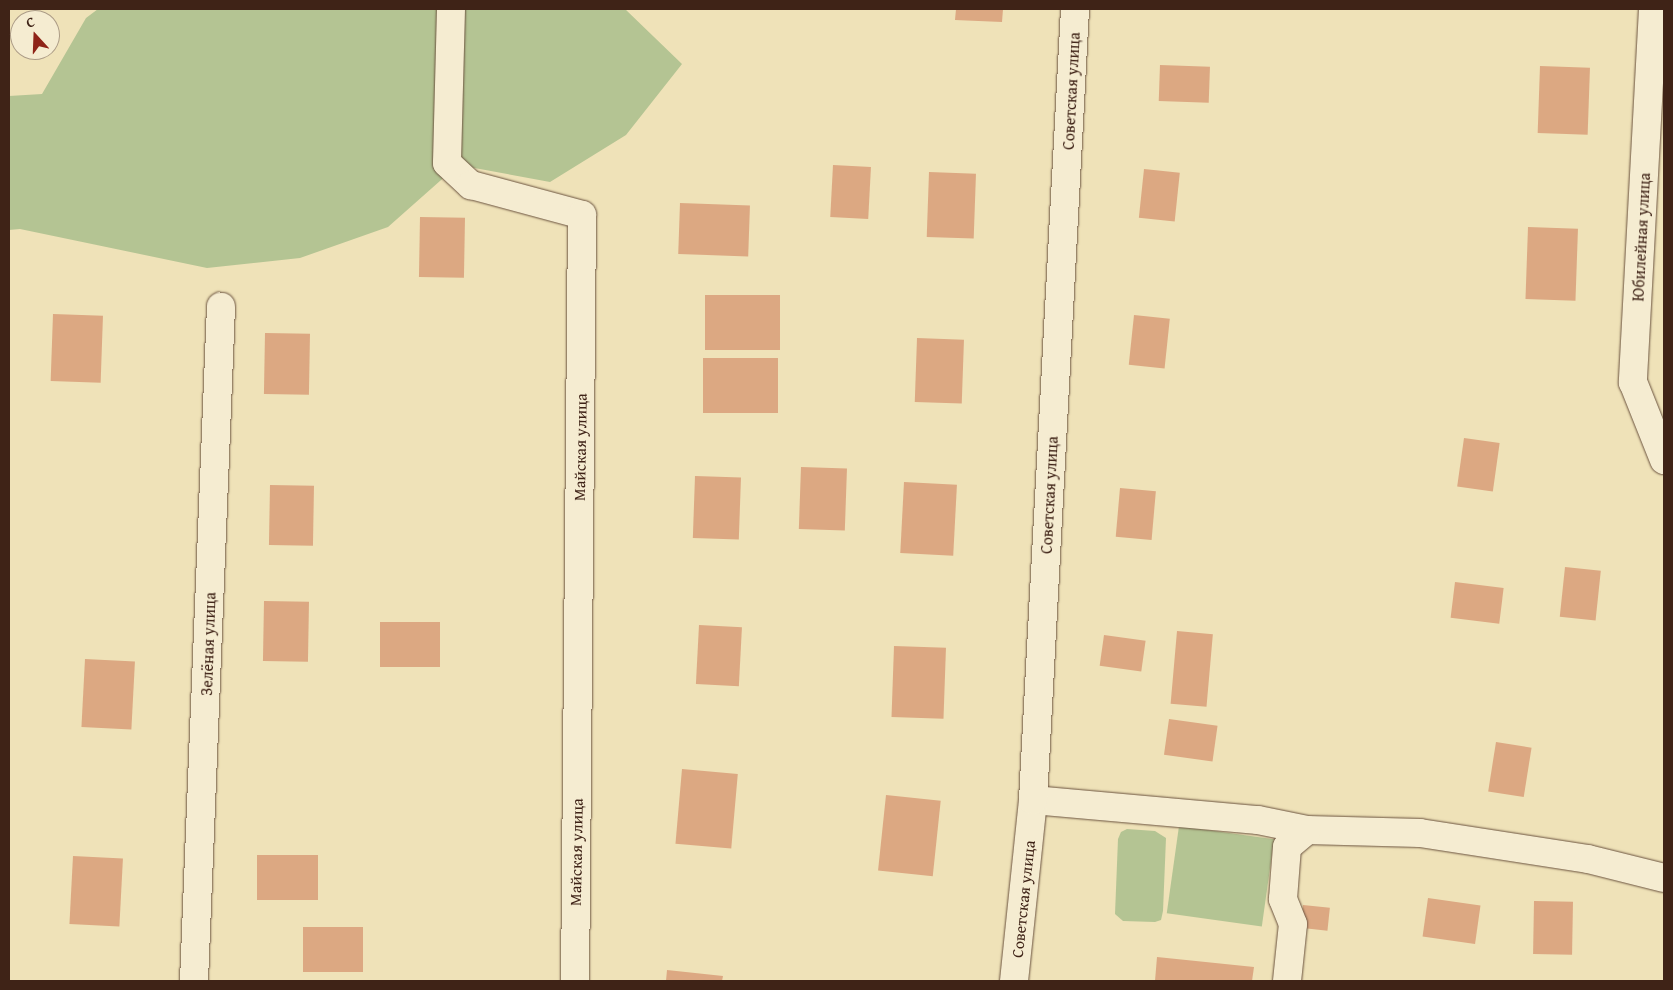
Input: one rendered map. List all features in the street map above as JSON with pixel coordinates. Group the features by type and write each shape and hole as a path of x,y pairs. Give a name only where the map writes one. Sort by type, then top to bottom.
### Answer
{"street":[{"name":"Майская улица","path":"451,9 447,163 471,185 582,215 575,981"},
{"name":"Советская улица","path":"1014,981 1033,800 1075,9"},
{"name":"Юбилейная улица","path":"1653,9 1632,382 1664,460"},
{"name":"Зелёная улица","path":"194,981 222,307"},
{"path":"1033,800 1258,820 1307,830 1420,833 1588,858 1664,878"},
{"path":"1287,981 1293,924 1283,899 1287,847 1307,830"}],"green space":[{"path":"98,9 625,9 682,64 626,135 550,182 458,165 388,227 300,258 207,268 20,229 9,230 9,96 42,94 86,18"},
{"path":"1179,826 1274,839 1262,927 1167,913"},
{"path":"1127,829 1155,831 1166,838 1161,920 1155,922 1123,921 1115,914 1118,839 1121,832"}],"building":[{"path":"956,9 1003,9 1002,22 955,20"},
{"path":"1160,65 1210,67 1209,103 1159,101"},
{"path":"1540,66 1590,68 1588,135 1538,133"},
{"path":"833,165 871,167 868,219 830,217"},
{"path":"1144,169 1180,173 1175,221 1139,218"},
{"path":"929,172 976,174 974,239 927,237"},
{"path":"680,203 750,205 748,256 678,254"},
{"path":"420,217 465,218 464,278 419,277"},
{"path":"1528,227 1578,229 1575,301 1525,299"},
{"path":"705,295 780,295 780,350 705,350"},
{"path":"53,314 103,316 101,383 51,381"},
{"path":"1134,315 1170,319 1165,368 1129,365"},
{"path":"265,333 310,334 309,395 264,394"},
{"path":"917,338 964,340 962,404 915,402"},
{"path":"703,358 778,358 778,413 703,413"},
{"path":"1464,438 1500,443 1493,492 1457,487"},
{"path":"801,467 847,469 845,531 799,529"},
{"path":"695,476 741,478 739,540 693,538"},
{"path":"904,482 957,485 953,556 900,553"},
{"path":"270,485 314,486 313,546 269,545"},
{"path":"1120,488 1156,491 1152,540 1116,537"},
{"path":"1565,567 1601,571 1596,620 1560,617"},
{"path":"1455,582 1504,588 1499,624 1451,618"},
{"path":"264,601 309,602 308,662 263,661"},
{"path":"380,622 440,622 440,667 380,667"},
{"path":"699,625 742,627 739,686 696,684"},
{"path":"1177,631 1213,634 1207,707 1171,704"},
{"path":"1104,635 1146,641 1141,672 1100,666"},
{"path":"894,646 946,648 943,719 892,717"},
{"path":"85,659 135,662 131,730 81,727"},
{"path":"1169,719 1218,726 1213,761 1164,755"},
{"path":"1496,742 1532,748 1524,797 1488,791"},
{"path":"682,769 738,774 731,849 675,844"},
{"path":"886,795 941,801 933,876 878,871"},
{"path":"257,855 318,855 318,900 257,900"},
{"path":"73,856 123,859 119,927 69,924"},
{"path":"1428,898 1480,905 1475,944 1423,937"},
{"path":"1534,901 1573,902 1572,955 1533,954"},
{"path":"1303,905 1330,908 1327,931 1301,928"},
{"path":"303,927 363,927 363,972 303,972"},
{"path":"1157,957 1254,967 1252,981 1155,981"},
{"path":"667,970 723,976 722,981 666,981"}]}
